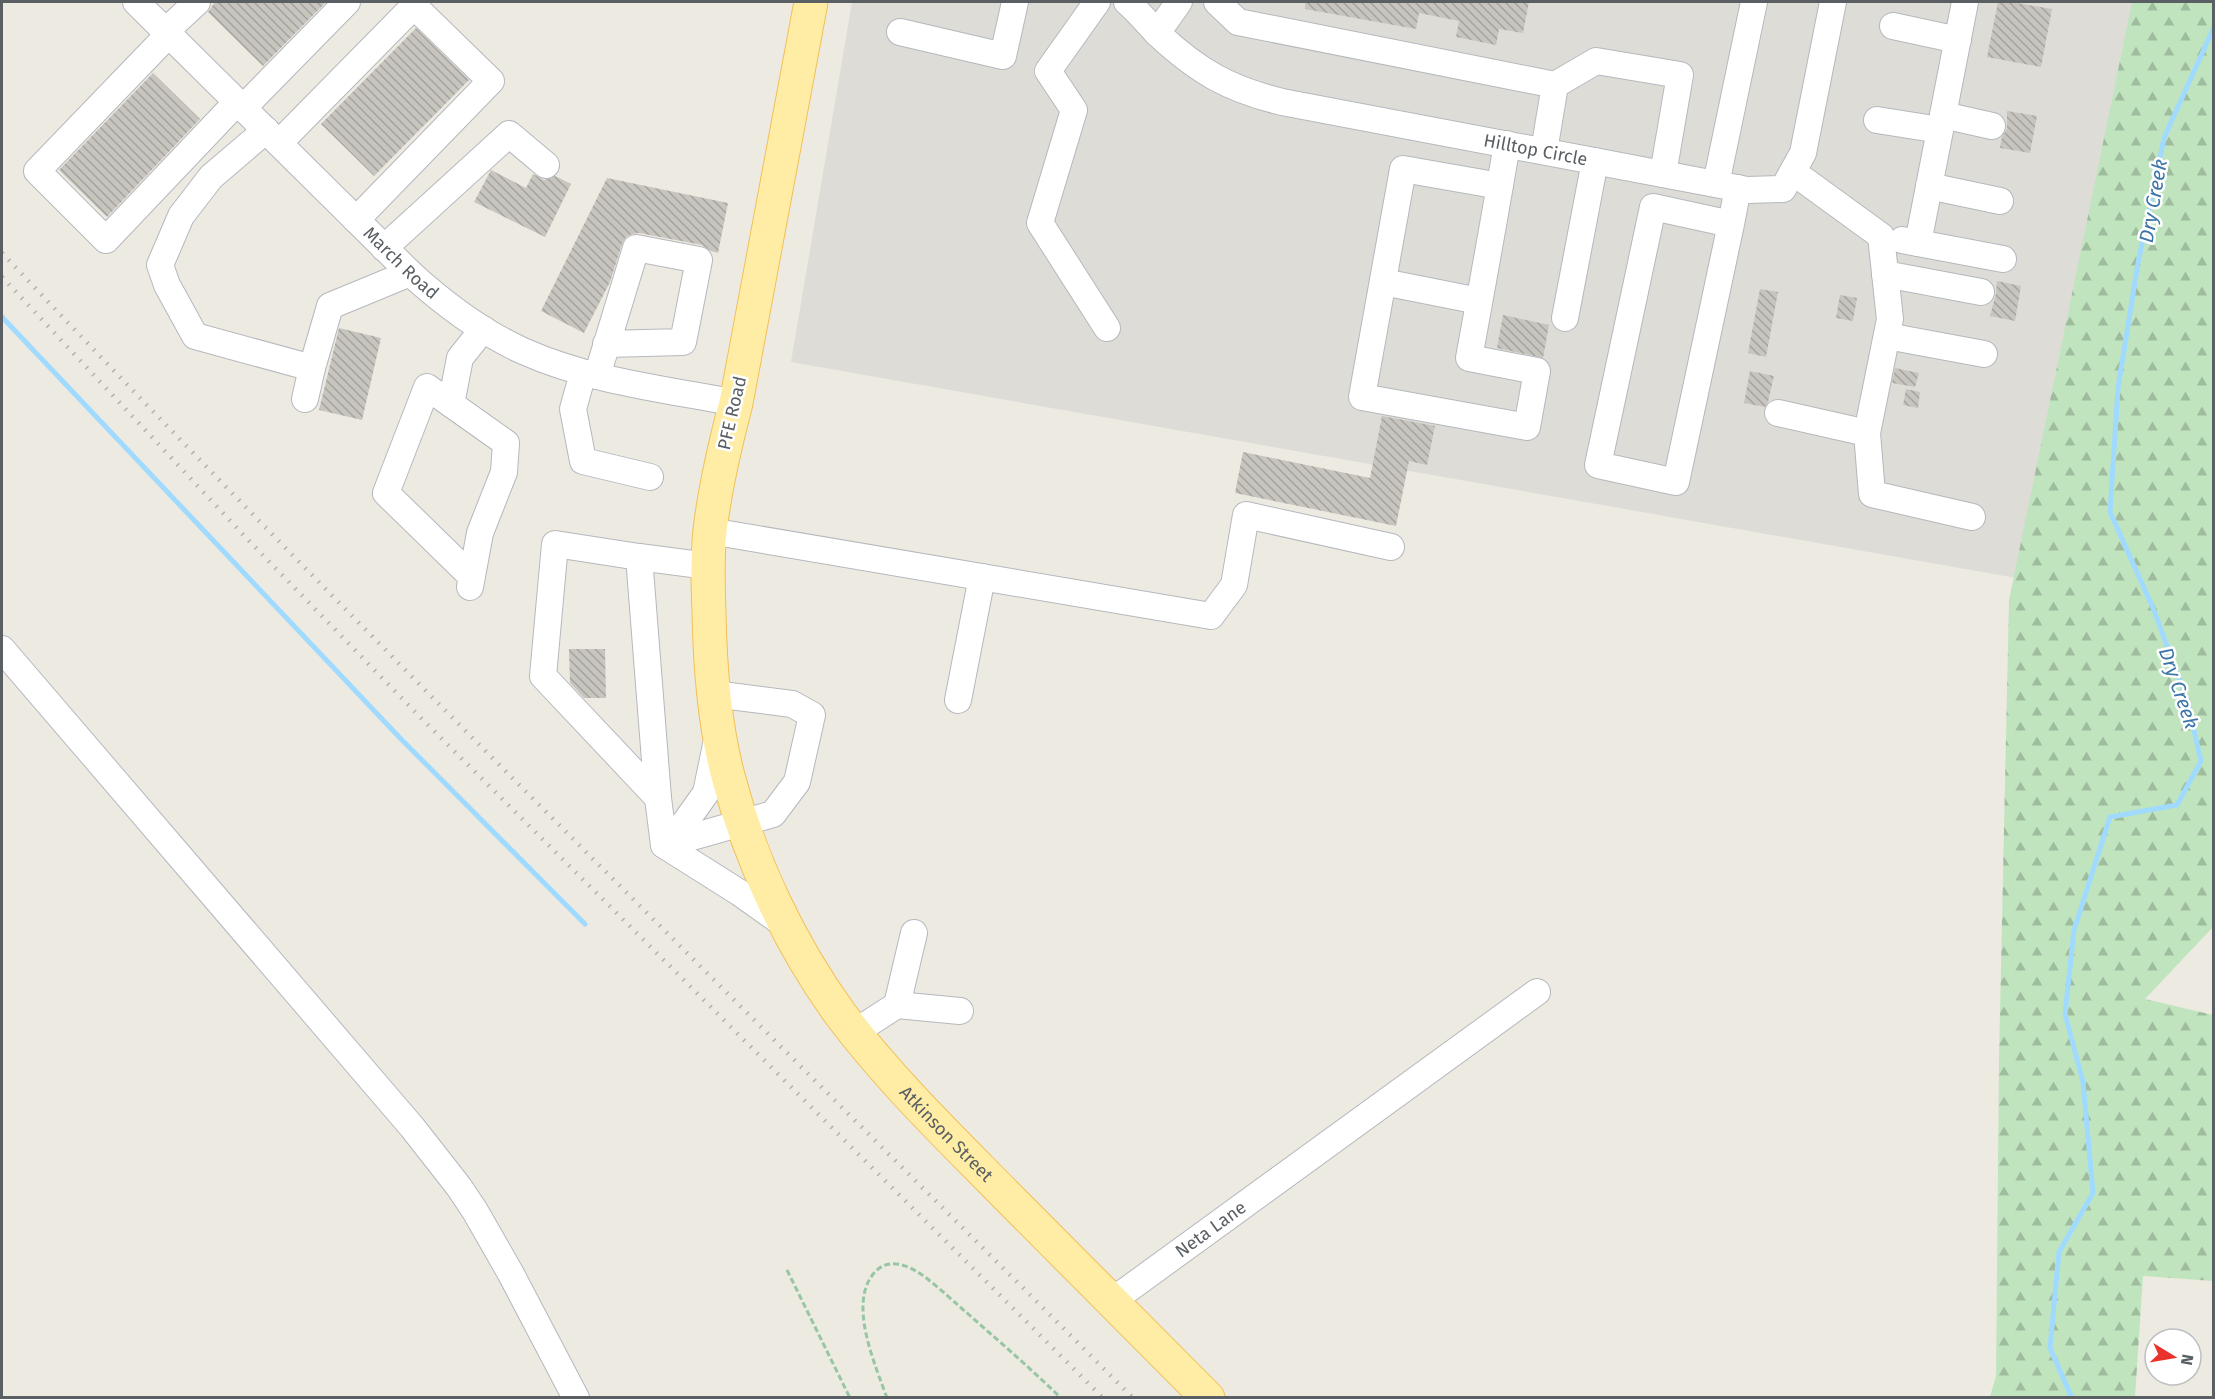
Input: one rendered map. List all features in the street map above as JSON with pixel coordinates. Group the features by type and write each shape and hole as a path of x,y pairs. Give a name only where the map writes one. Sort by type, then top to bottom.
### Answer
{"main road":[{"name":"PFE Road","path":"743,825 727,774 714,694 708,566 710,531 720,465 736,403 811,2"},
{"name":"Atkinson Street","path":"743,825 772,897 788,927 817,977 876,1060 950,1138 1208,1398"}],"street":[{"name":"March Road","path":"136,2 410,273 439,299 483,329 522,350 590,374 736,403"},
{"path":"197,2 38,171 106,240 240,105 347,2"},
{"path":"900,32 1003,56 1015,2"},
{"path":"1097,2 1048,71 1074,110 1040,223 1107,328"},
{"name":"Hilltop Circle","path":"1127,2 1187,60 1221,82 1248,94 1727,186 1783,189 1803,153 1833,2"},
{"path":"1157,33 1179,2"},
{"path":"1217,2 1238,22 1555,85 1596,61 1680,75 1663,174"},
{"path":"1731,224 1653,207 1598,465 1676,482 1731,224 1727,186 1754,2"},
{"path":"1917,243 1965,2"},
{"path":"312,368 195,336 166,285 160,265 181,216 211,177 272,137 414,6 491,81 356,220"},
{"path":"1893,26 1958,40"},
{"path":"1544,151 1555,85"},
{"path":"1877,120 1992,126"},
{"path":"384,248 509,134 546,165"},
{"path":"1500,186 1403,169 1362,397 1527,427 1538,371 1469,358 1500,186 1507,144"},
{"path":"1564,318 1595,161"},
{"path":"1793,172 1881,236 2003,259"},
{"path":"1929,186 2000,201"},
{"path":"1881,236 1890,319 1867,433 1872,494 1971,517"},
{"path":"606,344 683,342 699,260 636,248 606,344 573,409 583,461 650,477"},
{"path":"305,399 330,306 410,273"},
{"path":"1885,274 1981,292"},
{"path":"1383,282 1479,301"},
{"path":"451,404 460,358 483,329"},
{"path":"1887,336 1984,354"},
{"path":"427,387 451,404 506,443 504,472 480,532 471,582 386,493 427,387"},
{"path":"1778,413 1867,433"},
{"path":"710,531 1211,616 1234,585 1246,515 1391,547"},
{"path":"658,798 543,676 555,544 708,566"},
{"path":"639,557 658,798 664,845"},
{"path":"958,700 982,577"},
{"path":"2,649 398,1111 459,1187 511,1274 576,1398"},
{"path":"664,845 743,825 773,814 798,782 812,715 792,704 714,694"},
{"path":"664,845 686,821 706,793 720,731"},
{"path":"664,845 740,893 788,927"},
{"path":"897,1005 914,933"},
{"name":"Neta Lane","path":"1112,1301 1537,992"},
{"path":"855,1032 897,1005 960,1011"}],"path":[{"path":"887,1398 865,1335 864,1307 868,1279 881,1266 893,1263 910,1268 934,1286 1061,1398"},
{"path":"787,1270 850,1398"}],"shaded area":[{"path":"852,2 2135,2 2016,578 791,362"}],"green space":[{"path":"2132,2 2213,2 2213,927 2145,999 2213,1015 2213,1281 2143,1276 2135,1397 1990,1397 1996,1376 1999,1059 2009,600"}],"building":[{"path":"215,2 326,2 263,66 208,12"},
{"path":"1305,2 1529,2 1523,33 1499,29 1496,45 1456,37 1459,21 1419,13 1416,29 1305,9"},
{"path":"1998,2 2052,9 2041,67 1987,57"},
{"path":"416,28 469,80 374,176 321,124"},
{"path":"153,73 200,119 107,217 59,170"},
{"path":"2007,111 2037,116 2030,153 2000,148 2002,137 2007,129"},
{"path":"491,170 526,188 533,174 544,180 555,176 571,184 545,237 474,202"},
{"path":"607,178 728,203 718,253 702,245 639,233 626,237 610,282 584,333 541,311"},
{"path":"1997,281 2021,286 2015,321 1990,316"},
{"path":"1760,289 1778,292 1766,357 1748,353"},
{"path":"1840,295 1857,298 1853,321 1836,318"},
{"path":"1503,315 1549,325 1543,358 1497,348"},
{"path":"339,328 381,338 362,420 319,410"},
{"path":"1895,368 1919,373 1915,387 1892,383"},
{"path":"1750,371 1774,376 1765,407 1744,403"},
{"path":"1906,389 1920,392 1918,408 1903,405"},
{"path":"1382,416 1435,426 1427,465 1409,461 1396,526 1235,493 1243,452 1370,478"},
{"path":"569,649 605,649 606,698 584,698 570,683"}],"waterway":[{"name":"Dry Creek","path":"2072,1398 2050,1348 2059,1252 2093,1193 2083,1082 2065,1014 2074,930 2110,817 2177,805 2201,761 2187,700 2153,608 2110,512 2118,388 2138,263 2164,138 2214,27"},
{"path":"2,317 400,738 585,924"}],"railway":[{"path":"2,253 141,399 422,686 1133,1398"},
{"path":"2,277 251,543 421,718 1103,1398"}]}
